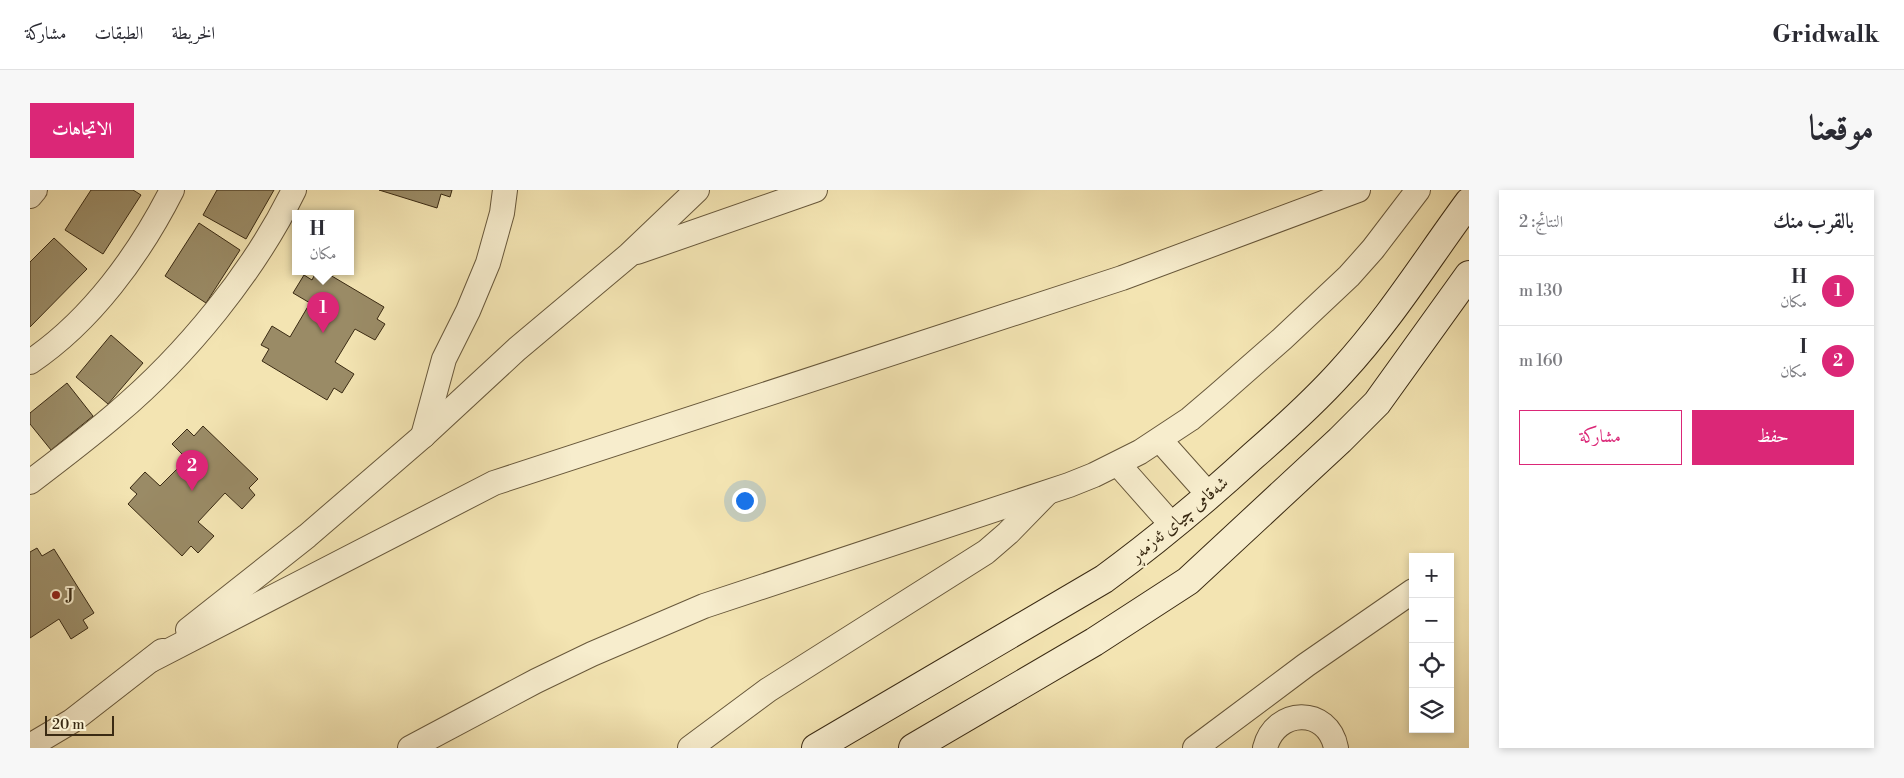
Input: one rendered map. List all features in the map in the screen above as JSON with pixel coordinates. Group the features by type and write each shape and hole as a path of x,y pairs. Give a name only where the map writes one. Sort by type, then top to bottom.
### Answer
{"main road":[{"name":"شەقامی چیای ئەزمەڕ","path":"816,748 1104,579 1209,495 1308,407 1342,371 1378,328 1469,202"},
{"path":"914,748 1094,642 1188,581 1340,440 1376,403 1469,275"}],"street":[{"path":"30,196 35,190"},
{"path":"30,362 43,353 91,308 124,268 158,218 172,190"},
{"path":"30,482 117,413 158,375 210,320 282,214 294,190"},
{"path":"423,436 444,359 468,311 488,263 502,212 505,190"},
{"path":"30,746 72,721 307,536 423,436 517,349 629,254 697,190"},
{"path":"629,254 814,190"},
{"path":"151,660 494,482 1122,278 1358,190"},
{"path":"410,748 536,681 592,654 704,606 1048,491 1094,475 1118,464 1160,440 1190,419 1282,339 1349,276 1374,249 1418,190"},
{"path":"1160,440 1209,495"},
{"path":"1118,464 1172,525"},
{"path":"690,748 768,690 986,552 1015,526 1048,491"},
{"path":"1195,748 1306,665 1409,594"},
{"path":"1265,748 1269,736 1276,726 1287,719 1299,717 1311,718 1321,723 1329,731 1336,748"}],"building":[{"path":"91,190 133,190 141,195 103,254 65,230"},
{"path":"217,190 274,190 246,239 203,215"},
{"path":"379,190 452,190 450,197 441,194 437,208"},
{"path":"199,223 240,250 206,303 165,276"},
{"path":"54,238 87,269 30,327 30,262"},
{"path":"304,275 312,280 314,275 330,275 384,307 377,319 385,324 375,340 355,329 335,362 354,374 342,393 334,388 327,400 262,361 269,349 261,345 272,326 290,337 310,303 293,293"},
{"path":"111,335 143,363 108,404 76,377"},
{"path":"67,383 93,416 51,450 30,424 30,413"},
{"path":"203,426 258,479 249,488 255,495 242,509 225,493 198,522 214,536 198,553 191,546 182,556 128,504 137,494 130,488 145,472 160,486 187,459 172,444 187,429 194,436"},
{"name":"J","path":"37,548 42,556 54,549 94,613 83,620 88,628 71,639 59,619 30,638 30,552"}],"place":[{"name":"H","path":"323,333"},
{"name":"I","path":"192,491"},
{"name":"J","path":"56,595"}]}
